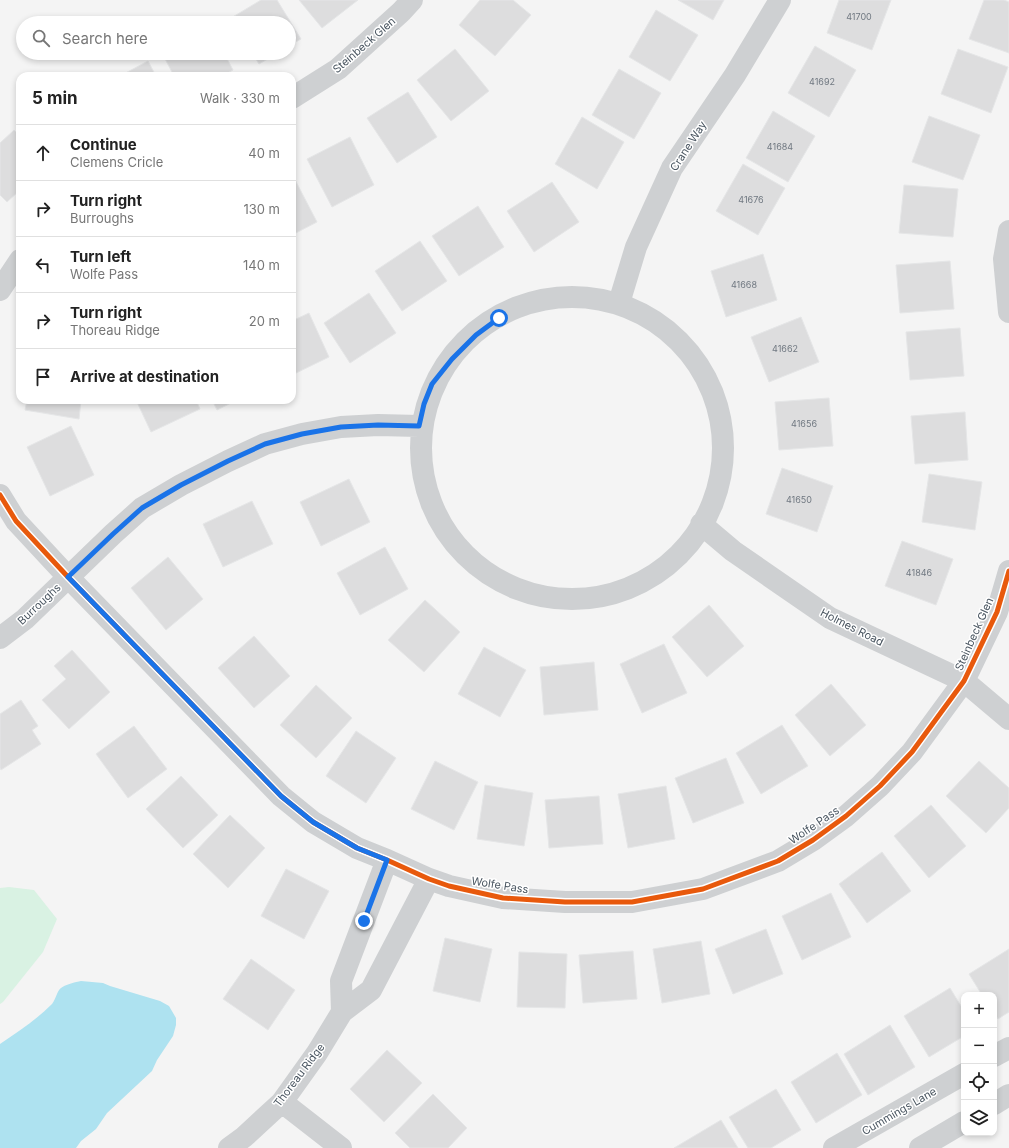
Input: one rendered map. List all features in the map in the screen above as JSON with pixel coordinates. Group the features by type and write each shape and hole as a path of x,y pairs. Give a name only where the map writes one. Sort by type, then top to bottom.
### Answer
{"street":[{"name":"Steinbeck Glen","path":"296,95 338,69 401,12 412,0"},
{"name":"Crane Way","path":"619,304 636,247 672,168 735,75 780,0"},
{"path":"1009,231 1004,258 1009,312"},
{"path":"0,290 16,266"},
{"path":"572,297 600,298 619,304 645,314 667,329 685,345 709,384 726,434 724,463 716,495 701,524 686,547 656,574 624,591 598,598 545,598 516,588 469,556 456,543 433,506 423,478 418,451 419,426 424,404 432,384 452,359 471,339 499,318 538,304 572,297"},
{"name":"Burroughs","path":"0,638 25,620 68,577 142,508 181,485 228,461 265,444 302,434 341,427 378,425 419,426"},
{"path":"0,495 16,521 68,577"},
{"name":"Holmes Road","path":"701,524 733,551 830,618 964,681 1009,719"},
{"name":"Steinbeck Glen","path":"964,681 997,612 1009,571"},
{"name":"Wolfe Pass","path":"68,577 281,796 313,822 357,848 429,879 449,886 503,898 564,902 632,902 703,890 778,860 813,840 846,816 880,786 912,752 964,681"},
{"path":"342,1012 342,981 387,860"},
{"name":"Thoreau Ridge","path":"229,1148 244,1137 282,1102 342,1012 371,990 429,879"},
{"path":"997,1054 1009,1048"},
{"name":"Cummings Lane","path":"834,1148 961,1076"},
{"path":"997,1102 1009,1095"},
{"path":"282,1102 341,1148"},
{"path":"920,1148 961,1124"}],"green space":[{"path":"9,887 34,890 57,919 43,952 0,1004 0,888"}],"water":[{"path":"81,981 103,983 160,1001 169,1006 176,1018 173,1036 157,1060 152,1071 107,1113 96,1129 81,1141 76,1148 0,1148 0,1044 27,1026 46,1010 55,1000 58,991 61,988"}],"building":[{"path":"261,0 277,0 287,16 234,16"},
{"path":"299,0 358,0 322,28"},
{"path":"480,0 513,0 531,15 495,56 459,25"},
{"path":"678,0 724,0 713,20"},
{"path":"839,0 891,0 872,50 827,33"},
{"path":"984,0 1004,0 1009,2 1009,53 969,39"},
{"path":"656,10 698,35 670,81 629,57"},
{"path":"296,31 301,39 296,42"},
{"path":"815,46 856,70 829,117 788,93"},
{"path":"455,49 489,91 451,121 417,80"},
{"path":"958,49 1008,67 991,113 941,94"},
{"path":"166,60 228,60 233,70 229,72 172,72"},
{"path":"256,60 266,60 259,64"},
{"path":"148,61 154,72 127,72"},
{"path":"619,69 661,93 634,139 592,115"},
{"path":"408,92 437,137 397,163 367,118"},
{"path":"773,111 815,136 788,182 746,158"},
{"path":"929,116 980,135 963,180 912,162"},
{"path":"582,117 624,142 597,189 555,164"},
{"path":"14,130 16,132 16,194 7,202 0,195 0,143"},
{"path":"350,137 374,185 332,207 307,159"},
{"path":"743,164 785,188 758,235 716,211"},
{"path":"296,182 317,222 296,233"},
{"path":"552,182 579,222 534,252 507,211"},
{"path":"904,185 958,189 953,237 899,233"},
{"path":"478,206 504,247 459,276 432,236"},
{"path":"420,241 447,281 402,311 375,271"},
{"path":"763,254 777,300 726,317 711,271"},
{"path":"950,261 954,309 900,313 896,265"},
{"path":"369,293 396,333 350,363 324,323"},
{"path":"309,313 329,357 296,373 296,319"},
{"path":"801,317 819,362 769,382 751,337"},
{"path":"960,328 964,376 910,380 906,332"},
{"path":"829,398 833,446 779,450 775,402"},
{"path":"26,404 81,404 79,419 25,410"},
{"path":"138,404 198,404 200,409 151,432"},
{"path":"214,404 229,404 217,410"},
{"path":"965,412 968,460 915,464 911,416"},
{"path":"71,426 94,475 50,496 27,447"},
{"path":"782,468 833,486 817,532 766,514"},
{"path":"929,474 982,482 975,530 922,522"},
{"path":"349,479 370,522 321,546 300,502"},
{"path":"252,501 273,544 223,567 203,524"},
{"path":"902,541 953,559 936,605 885,586"},
{"path":"385,547 408,589 360,615 337,573"},
{"path":"168,557 203,599 166,630 131,588"},
{"path":"425,600 460,632 424,672 388,640"},
{"path":"709,605 744,646 707,677 672,637"},
{"path":"254,636 290,676 254,708 218,668"},
{"path":"664,644 687,693 642,713 620,664"},
{"path":"484,647 526,670 500,717 458,694"},
{"path":"72,650 110,692 69,729 42,700 66,679 54,666"},
{"path":"594,662 598,710 544,715 540,667"},
{"path":"831,684 866,725 830,756 795,715"},
{"path":"316,685 352,718 316,758 280,725"},
{"path":"21,700 38,726 32,730 41,744 1,770 0,714"},
{"path":"782,725 808,766 761,794 736,753"},
{"path":"134,726 167,769 128,798 96,754"},
{"path":"356,731 396,758 366,803 326,776"},
{"path":"726,758 744,803 693,823 675,778"},
{"path":"435,761 478,782 454,830 411,809"},
{"path":"979,761 1009,788 1009,808 986,833 946,796"},
{"path":"181,776 218,815 183,848 146,809"},
{"path":"485,785 533,793 524,846 477,839"},
{"path":"666,786 675,839 628,848 618,794"},
{"path":"599,796 603,844 549,848 545,800"},
{"path":"931,805 966,846 929,878 894,836"},
{"path":"230,815 265,848 228,888 193,854"},
{"path":"882,852 911,891 867,923 839,884"},
{"path":"286,869 329,891 304,939 261,916"},
{"path":"831,893 851,937 802,960 782,916"},
{"path":"766,929 783,974 733,994 715,949"},
{"path":"445,938 492,949 480,1002 433,991"},
{"path":"701,941 710,994 662,1003 653,949"},
{"path":"1009,949 1009,1012 998,1019 997,992 980,992 969,974"},
{"path":"633,951 637,999 583,1003 579,955"},
{"path":"519,952 567,954 565,1008 517,1007"},
{"path":"251,959 295,990 268,1030 223,999"},
{"path":"950,988 961,1006 961,1038 929,1057 904,1016"},
{"path":"890,1025 915,1067 868,1095 844,1054"},
{"path":"387,1050 422,1083 384,1122 350,1089"},
{"path":"837,1053 862,1095 816,1123 791,1082"},
{"path":"776,1089 801,1130 771,1148 748,1148 729,1117"},
{"path":"433,1094 467,1128 448,1148 410,1148 395,1133"},
{"path":"721,1120 738,1148 674,1148"}],"cycle path":[{"path":"0,495 16,521 68,577 281,796 313,822 357,848 429,879 449,886 503,898 565,902 632,902 703,889 778,861 813,840 846,816 880,786 912,752 964,681 997,612 1009,571"}],"route":[{"path":"364,921 387,860 357,848 313,822 281,796 68,577 142,508 181,485 265,444 302,434 341,427 378,425 419,426 424,404 432,384 452,359 476,335 499,318"}]}
